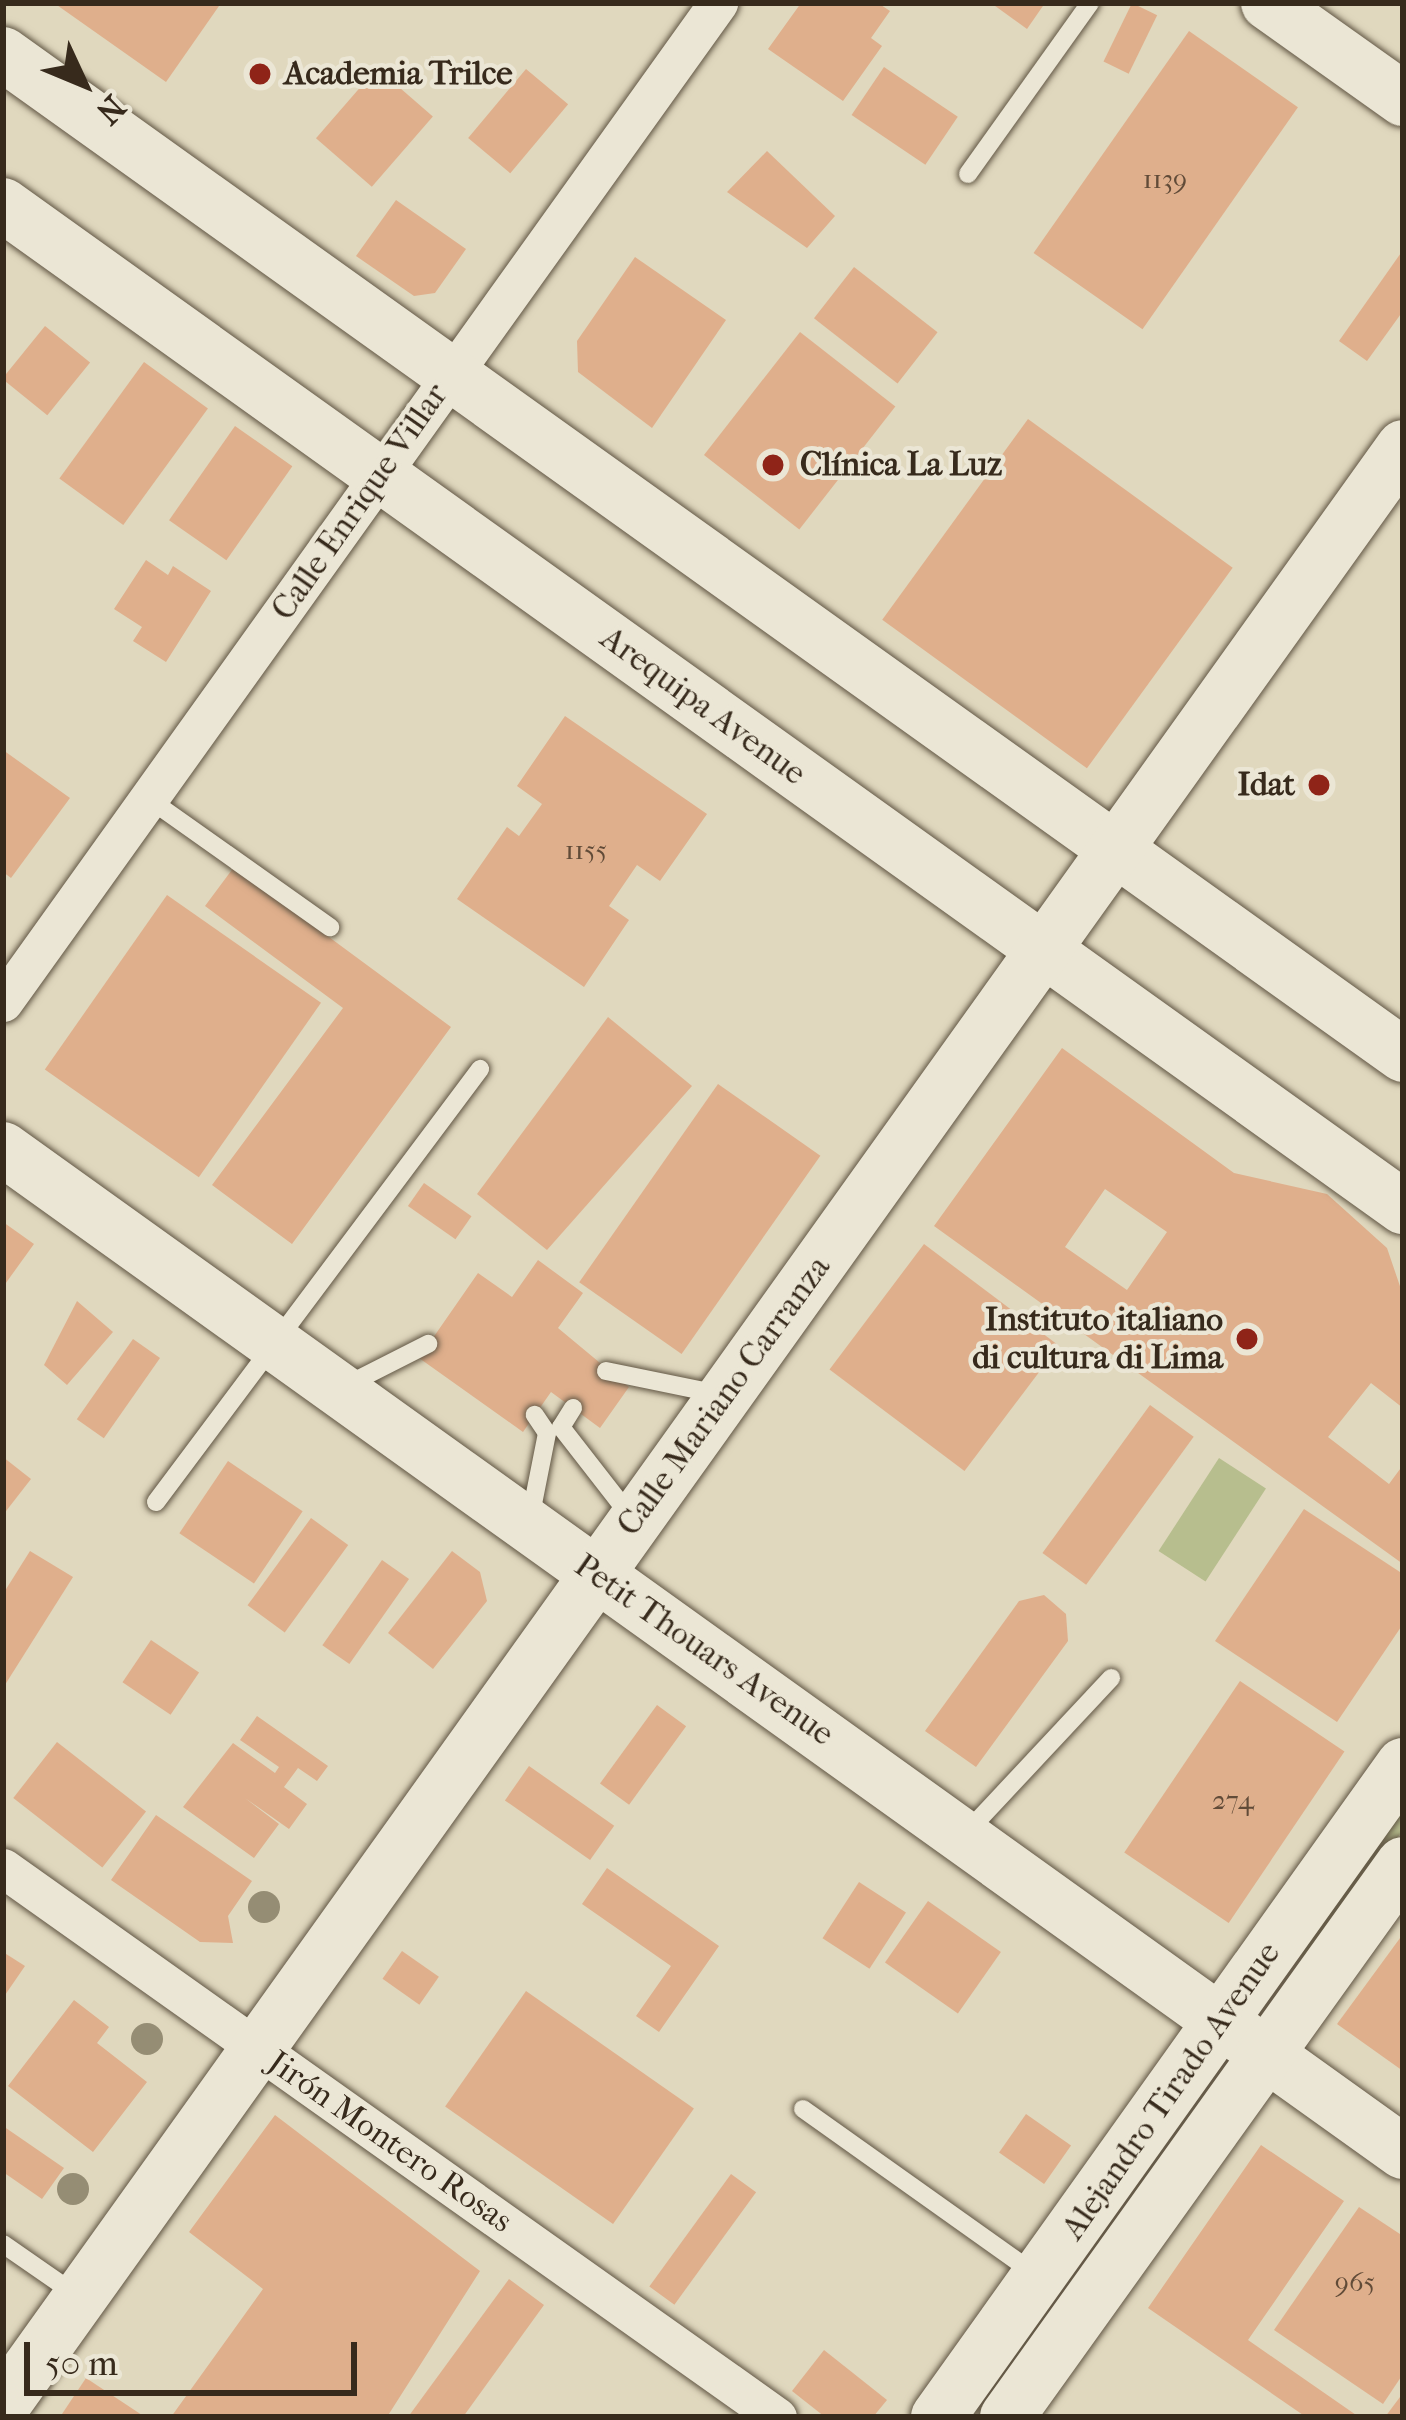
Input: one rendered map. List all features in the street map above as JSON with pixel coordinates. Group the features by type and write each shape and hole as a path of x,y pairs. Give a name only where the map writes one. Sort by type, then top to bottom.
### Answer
{"main road":[{"path":"1268,3 1403,99"},
{"path":"3,54 1403,1054"},
{"name":"Arequipa Avenue","path":"3,205 1403,1207"},
{"name":"Calle Mariano Carranza","path":"3,2404 1403,447"},
{"name":"Petit Thouars Avenue","path":"3,1149 1403,2152"},
{"name":"Alejandro Tirado Avenue","path":"938,2417 1403,1765"},
{"name":"Alejandro Tirado Avenue","path":"1007,2417 1403,1864"}],"street":[{"name":"Calle Enrique Villar","path":"3,1002 718,3"},
{"name":"Jirón Montero Rosas","path":"3,1868 777,2417"}],"lane":[{"path":"968,174 1090,3"},
{"path":"149,799 330,927"},
{"path":"156,1502 481,1070"},
{"path":"339,1389 428,1344"},
{"path":"606,1371 724,1396"},
{"path":"529,1525 554,1430 573,1408"},
{"path":"535,1415 554,1430 634,1521"},
{"path":"964,1835 1111,1678"},
{"path":"803,2109 1039,2277"},
{"path":"3,2244 80,2297"}],"green space":[{"path":"1219,1458 1266,1488 1206,1582 1159,1551"},
{"path":"1403,1791 1403,1830 1309,1962 1290,1948"}],"building":[{"path":"54,3 215,3 219,6 166,82"},
{"path":"801,3 878,3 890,11 871,38 882,46 843,101 768,49"},
{"path":"991,3 1045,3 1027,29"},
{"path":"1132,3 1157,15 1129,74 1104,61"},
{"path":"1189,31 1298,107 1143,329 1034,253"},
{"path":"884,67 958,117 925,165 852,115"},
{"path":"377,68 433,117 372,187 316,138"},
{"path":"526,69 568,104 510,173 468,138"},
{"path":"767,151 835,216 807,248 727,192"},
{"path":"396,200 466,249 435,293 414,296 356,256"},
{"path":"1403,250 1403,311 1367,361 1339,341"},
{"path":"635,257 726,320 652,428 578,372 577,341"},
{"path":"854,267 938,332 898,383 814,318"},
{"path":"45,326 90,363 47,415 3,379"},
{"path":"800,332 895,406 799,529 704,455"},
{"path":"144,362 208,408 123,525 59,478"},
{"path":"1028,419 1233,568 1087,768 882,620"},
{"path":"235,426 292,466 226,560 169,520"},
{"path":"146,560 168,575 173,566 211,591 166,662 133,641 142,627 114,609"},
{"path":"565,716 707,814 660,881 637,865 609,906 629,920 584,987 457,899 507,827 519,836 542,804 517,786"},
{"path":"3,750 70,798 11,878 3,872"},
{"path":"234,867 451,1027 292,1244 212,1185 343,1008 205,906"},
{"path":"167,895 321,1003 199,1177 45,1069"},
{"path":"608,1017 692,1086 547,1250 477,1194"},
{"name":"Instituto italiano di cultura di Lima","path":"1062,1048 1234,1173 1327,1194 1387,1248 1403,1295 1403,1408 1371,1383 1328,1437 1389,1484 1403,1465 1403,1564 934,1226","holes":["1105,1189 1167,1232 1127,1290 1065,1247"]},
{"path":"718,1084 820,1156 682,1354 579,1282"},
{"path":"424,1183 472,1216 455,1239 408,1206"},
{"path":"3,1222 34,1244 3,1287"},
{"path":"924,1244 1059,1346 964,1471 830,1369"},
{"path":"538,1260 583,1293 558,1328 629,1387 600,1428 551,1392 523,1432 419,1358 478,1273 512,1297"},
{"path":"77,1301 113,1332 67,1385 44,1365"},
{"path":"133,1339 160,1358 104,1438 77,1419"},
{"path":"1150,1405 1194,1437 1086,1585 1042,1553"},
{"path":"3,1457 31,1479 3,1515"},
{"path":"228,1461 303,1511 254,1583 179,1533"},
{"path":"1304,1509 1403,1574 1403,1624 1337,1722 1215,1641"},
{"path":"311,1518 348,1545 285,1632 248,1605"},
{"path":"30,1551 73,1577 3,1688 3,1594"},
{"path":"452,1551 480,1572 487,1601 433,1669 388,1633"},
{"path":"382,1560 409,1579 349,1664 322,1645"},
{"path":"1044,1595 1066,1614 1068,1641 976,1767 925,1731 1019,1601"},
{"path":"151,1640 199,1672 171,1715 122,1682"},
{"path":"1240,1681 1344,1751 1229,1923 1124,1853"},
{"path":"657,1705 686,1726 629,1805 600,1783"},
{"path":"257,1716 328,1766 317,1781 298,1768 284,1787 307,1804 289,1829 245,1798 279,1824 254,1858 183,1807 233,1743 275,1773 279,1767 240,1740"},
{"path":"57,1742 146,1812 102,1868 13,1798"},
{"path":"529,1766 614,1826 590,1860 505,1800"},
{"path":"156,1815 252,1881 228,1916 233,1943 200,1942 111,1880"},
{"path":"607,1868 719,1946 659,2032 636,2016 671,1966 582,1904"},
{"path":"859,1882 906,1912 869,1969 823,1938"},
{"path":"928,1901 1001,1952 958,2013 885,1962"},
{"path":"1403,1934 1403,2071 1337,2024"},
{"path":"402,1951 439,1977 419,2005 382,1979"},
{"path":"3,1952 25,1966 3,1998"},
{"path":"526,1991 694,2109 613,2224 445,2107"},
{"path":"74,2000 109,2027 97,2043 147,2082 93,2152 8,2086"},
{"path":"1026,2114 1071,2146 1044,2184 999,2153"},
{"path":"275,2115 480,2271 387,2417 171,2417 263,2289 189,2232"},
{"path":"3,2126 64,2168 42,2199 3,2172"},
{"path":"1261,2145 1344,2201 1248,2340 1359,2417 1306,2417 1148,2308"},
{"path":"731,2174 756,2192 674,2305 649,2286"},
{"path":"1359,2207 1403,2236 1403,2374 1383,2404 1274,2330"},
{"path":"509,2279 544,2305 463,2417 408,2417"},
{"path":"824,2350 887,2400 873,2417 825,2417 792,2391"},
{"path":"86,2378 145,2417 60,2417"},
{"path":"1403,2393 1403,2417 1385,2417"}],"place":[{"name":"Academia Trilce","path":"260,74"},
{"name":"Clínica La Luz","path":"773,465"},
{"name":"Idat","path":"1319,785"},
{"name":"Instituto italiano di cultura di Lima","path":"1247,1339"}]}
